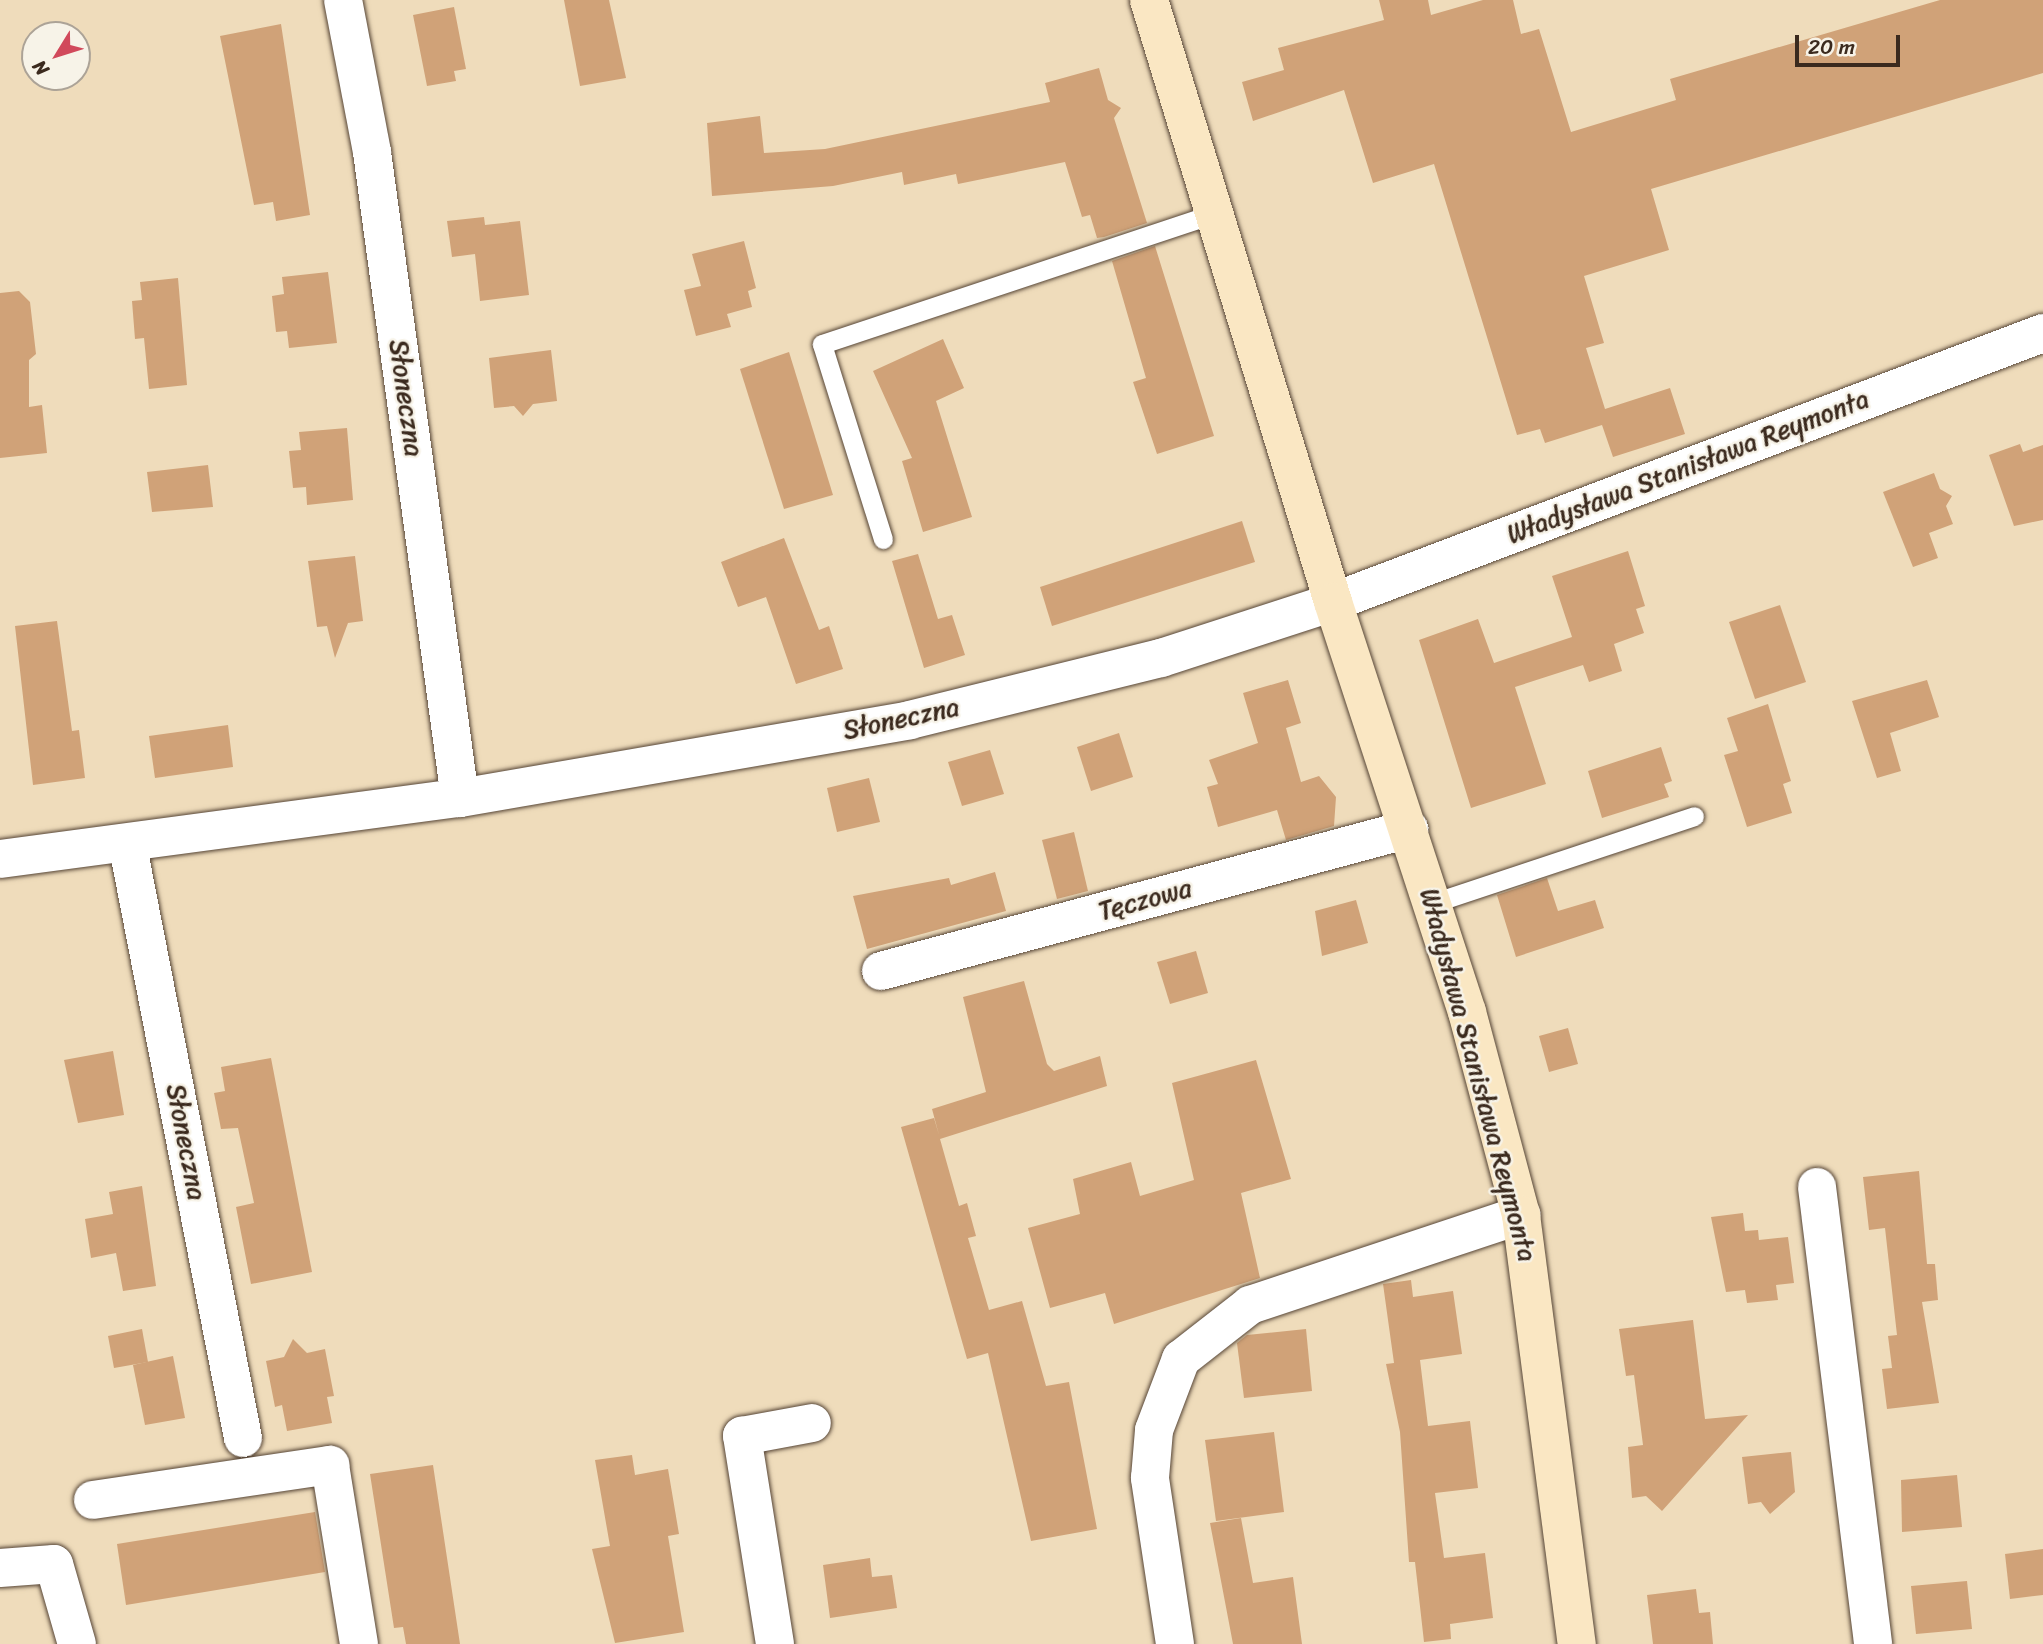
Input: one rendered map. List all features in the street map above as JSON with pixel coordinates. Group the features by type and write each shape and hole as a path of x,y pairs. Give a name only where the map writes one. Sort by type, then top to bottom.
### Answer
{"street":[{"name":"Słoneczna","path":"343,0 372,152 460,798"},
{"name":"Władysława Stanisława Reymonta","path":"1149,0 1333,602 1433,904 1521,1215 1577,1644"},
{"name":"Władysława Stanisława Reymonta","path":"1333,602 2043,333"},
{"name":"Słoneczna","path":"0,859 128,847 460,798 910,720 1161,658 1333,602"},
{"name":"Tęczowa","path":"881,971 1409,829"},
{"name":"Słoneczna","path":"128,847 243,1438"},
{"path":"1817,1187 1873,1644"},
{"path":"1175,1644 1150,1478 1154,1430 1181,1359 1250,1305 1521,1215"},
{"path":"775,1644 742,1436 811,1423"},
{"path":"93,1500 330,1465 359,1644"},
{"path":"0,1568 54,1564 77,1644"}],"lane":[{"path":"883,539 822,344 1216,213"},
{"path":"1433,904 1694,816"}],"building":[{"path":"564,0 609,0 626,78 580,86"},
{"path":"1379,0 1428,0 1431,15 1483,0 1513,0 1521,34 1539,29 1571,132 1676,100 1670,79 1940,0 2043,0 2043,73 1651,189 1669,250 1584,276 1604,343 1586,348 1605,409 1670,388 1685,434 1613,457 1602,425 1545,443 1540,429 1517,435 1434,164 1373,183 1344,90 1253,121 1242,82 1284,70 1278,48 1384,20"},
{"path":"454,7 466,69 454,71 456,81 427,86 413,15"},
{"path":"281,24 310,215 276,221 273,202 254,205 220,36"},
{"path":"1099,68 1108,100 1121,108 1114,118 1147,223 1097,238 1090,215 1082,217 1065,162 958,184 956,174 904,185 902,172 833,186 712,196 707,123 760,116 764,153 825,149 1050,102 1045,83"},
{"path":"484,217 485,225 520,221 529,295 480,301 475,254 452,257 447,221"},
{"path":"744,241 756,288 748,291 752,307 727,314 731,327 696,336 684,290 701,286 692,254"},
{"path":"1155,246 1214,436 1157,454 1133,382 1146,378 1112,261"},
{"path":"328,272 337,343 289,348 287,331 276,332 272,296 284,294 282,277"},
{"path":"178,278 187,385 149,389 144,338 135,339 132,301 142,300 140,282"},
{"path":"19,291 30,302 36,354 29,360 29,407 42,405 47,453 0,458 0,293"},
{"path":"943,339 964,388 936,401 972,517 923,532 902,461 912,458 873,371"},
{"path":"551,350 557,401 533,404 523,416 514,406 494,408 489,358"},
{"path":"789,352 833,495 784,509 740,369"},
{"path":"347,428 353,500 307,505 306,487 293,488 289,451 301,450 299,432"},
{"path":"2020,444 2023,452 2043,445 2043,520 2014,526 1989,455"},
{"path":"208,465 213,507 152,512 147,472"},
{"path":"1934,473 1940,489 1952,496 1946,506 1953,524 1929,533 1938,558 1913,567 1883,492"},
{"path":"1242,521 1255,562 1052,626 1040,587"},
{"path":"784,538 819,630 829,626 843,669 796,684 766,597 738,607 721,562"},
{"path":"1628,551 1645,606 1636,609 1644,633 1614,644 1622,671 1589,682 1583,665 1515,687 1546,784 1471,808 1419,640 1478,619 1494,663 1572,637 1552,576"},
{"path":"918,554 938,619 952,615 965,655 924,668 892,561"},
{"path":"355,556 363,621 348,623 335,658 327,626 317,627 308,561"},
{"path":"1780,605 1806,682 1755,699 1729,622"},
{"path":"57,621 72,731 79,730 85,778 33,785 15,626"},
{"path":"1288,680 1301,723 1286,728 1301,782 1319,776 1336,797 1334,826 1286,840 1277,810 1218,827 1207,787 1218,784 1209,760 1258,743 1243,693"},
{"path":"1927,680 1939,717 1890,733 1901,771 1877,778 1852,701"},
{"path":"1768,704 1791,781 1783,784 1792,813 1747,827 1724,755 1738,751 1727,718"},
{"path":"228,725 233,767 155,778 149,736"},
{"path":"1119,733 1133,777 1091,791 1077,747"},
{"path":"1661,747 1672,781 1664,784 1669,797 1602,818 1588,771"},
{"path":"990,750 1004,794 962,806 948,762"},
{"path":"869,778 880,822 837,832 827,788"},
{"path":"1074,832 1088,891 1057,899 1042,840"},
{"path":"995,872 1006,911 867,949 853,896 949,878 951,885"},
{"path":"1547,878 1558,911 1595,900 1604,928 1516,957 1497,895"},
{"path":"1356,900 1368,943 1322,956 1315,911"},
{"path":"1196,951 1208,993 1170,1004 1157,962"},
{"path":"1024,981 1047,1064 1054,1071 1100,1056 1107,1086 940,1139 959,1206 967,1203 976,1236 968,1238 989,1310 1022,1301 1046,1386 1069,1382 1097,1529 1031,1541 988,1353 967,1359 901,1127 934,1118 939,1135 932,1109 986,1092 963,997"},
{"path":"1568,1028 1578,1064 1549,1072 1539,1036"},
{"path":"113,1051 124,1115 78,1123 64,1060"},
{"path":"271,1058 312,1272 251,1284 236,1207 254,1203 238,1128 221,1129 214,1093 225,1091 221,1067"},
{"path":"1256,1060 1291,1179 1241,1193 1260,1278 1114,1324 1105,1293 1050,1308 1028,1228 1080,1214 1073,1179 1131,1162 1140,1196 1194,1180 1172,1083"},
{"path":"1919,1171 1927,1264 1935,1264 1938,1300 1922,1302 1939,1403 1887,1409 1882,1369 1892,1368 1888,1336 1897,1335 1885,1228 1869,1230 1863,1177"},
{"path":"142,1186 156,1286 123,1291 116,1253 91,1258 85,1219 113,1214 109,1192"},
{"path":"1743,1213 1745,1231 1758,1230 1759,1240 1788,1237 1794,1283 1776,1285 1778,1300 1747,1303 1745,1290 1726,1292 1711,1217"},
{"path":"1411,1280 1413,1297 1453,1291 1462,1354 1420,1360 1428,1426 1470,1421 1478,1488 1435,1493 1444,1558 1485,1553 1493,1618 1450,1624 1451,1639 1424,1642 1415,1562 1409,1562 1400,1432 1386,1364 1394,1363 1383,1284"},
{"path":"1693,1320 1705,1419 1748,1415 1662,1511 1646,1496 1632,1498 1628,1447 1643,1445 1634,1375 1626,1376 1619,1329"},
{"path":"142,1329 148,1362 114,1368 108,1336"},
{"path":"1306,1329 1312,1391 1244,1398 1237,1343 1247,1335"},
{"path":"293,1339 307,1353 325,1349 334,1396 327,1397 332,1423 287,1431 282,1405 275,1407 266,1361 284,1357"},
{"path":"173,1356 185,1418 145,1425 133,1365"},
{"path":"1274,1432 1284,1512 1216,1521 1205,1440"},
{"path":"1791,1452 1795,1492 1770,1514 1761,1502 1748,1504 1742,1457"},
{"path":"632,1455 635,1475 668,1469 679,1534 668,1536 684,1632 615,1643 592,1549 610,1546 595,1460"},
{"path":"433,1465 460,1644 406,1644 403,1627 394,1628 370,1474"},
{"path":"1957,1475 1962,1527 1902,1532 1901,1480"},
{"path":"315,1512 325,1572 126,1605 117,1544"},
{"path":"1241,1518 1253,1583 1293,1577 1302,1644 1233,1644 1210,1523"},
{"path":"2043,1549 2043,1595 2010,1599 2005,1554"},
{"path":"870,1558 872,1577 892,1575 897,1608 830,1618 823,1565"},
{"path":"1967,1581 1972,1629 1916,1634 1911,1586"},
{"path":"1696,1589 1699,1613 1710,1612 1713,1644 1653,1644 1647,1595"}]}
